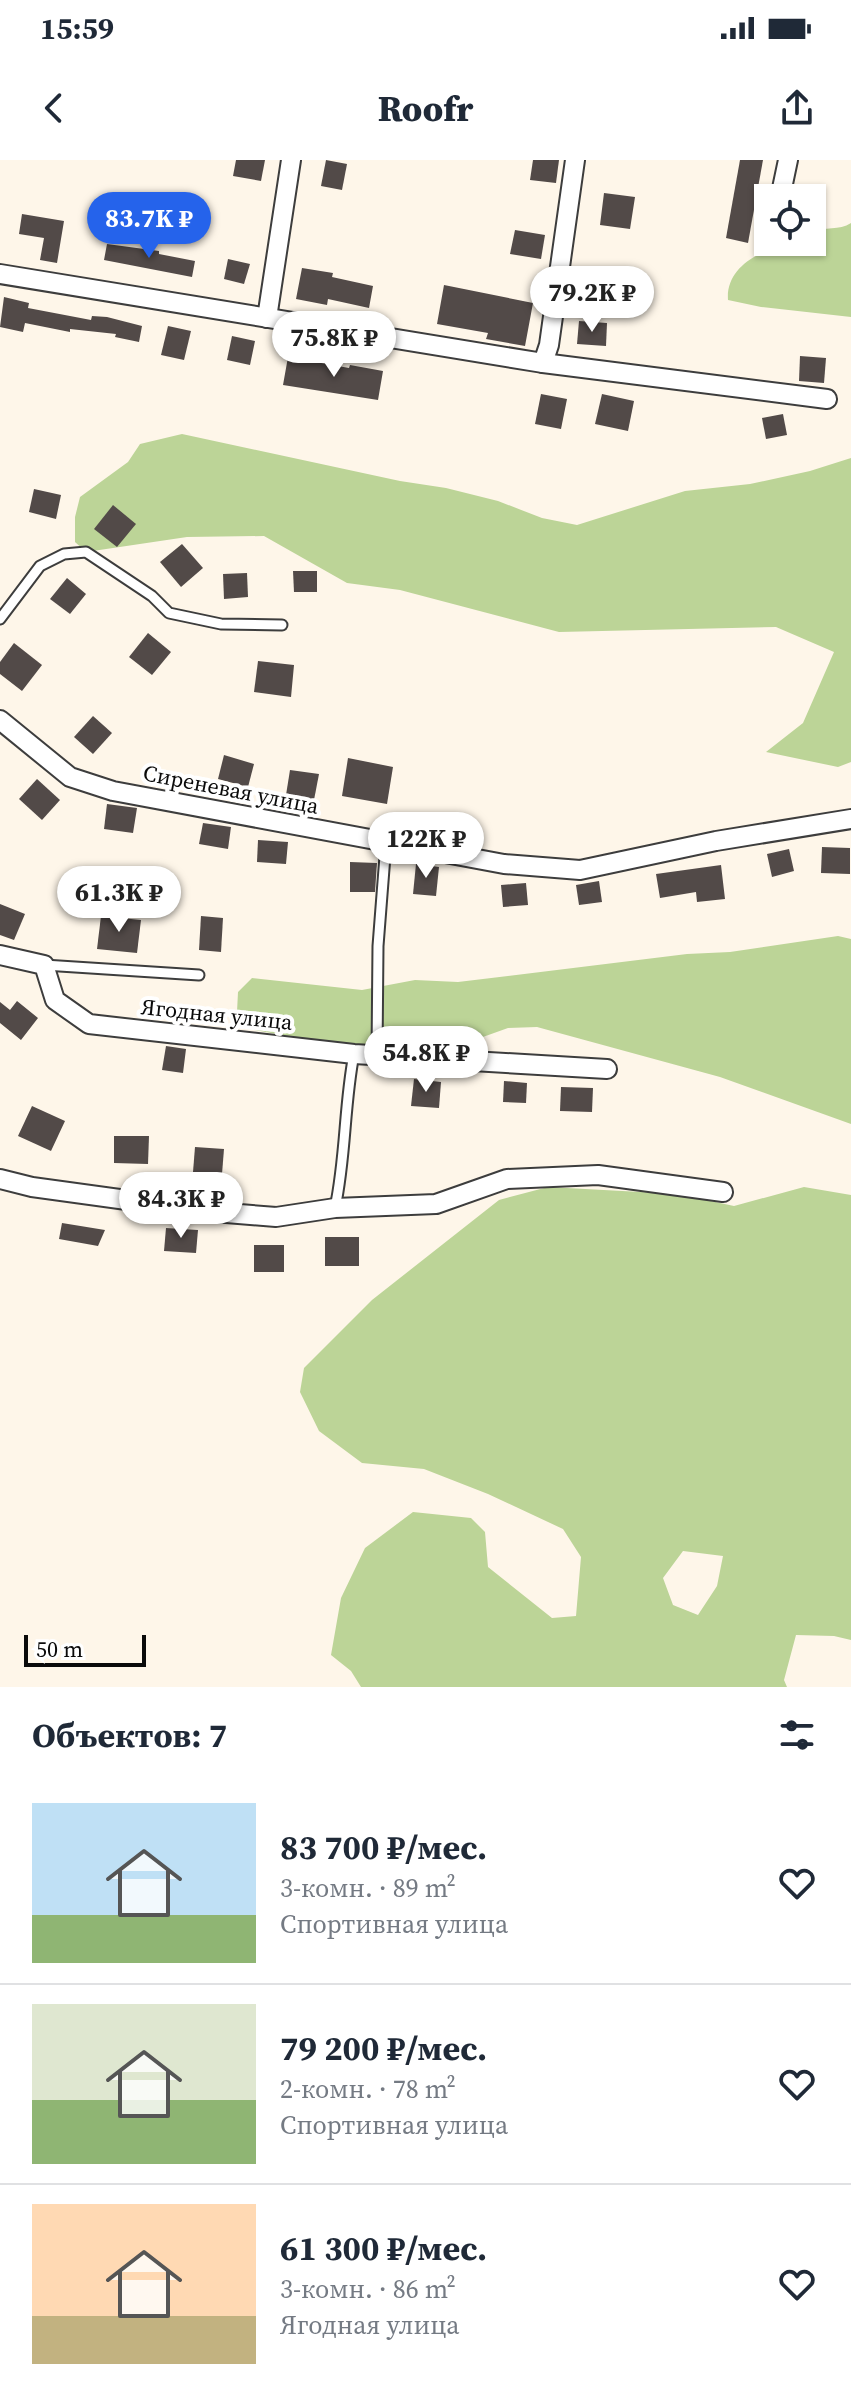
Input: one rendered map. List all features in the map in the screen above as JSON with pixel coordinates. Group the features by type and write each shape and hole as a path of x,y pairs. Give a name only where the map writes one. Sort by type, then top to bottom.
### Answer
{"street":[{"path":"267,318 291,160"},
{"path":"543,363 549,345 575,160"},
{"path":"783,184 788,160"},
{"path":"0,274 543,363 827,399"},
{"name":"Сиреневая улица","path":"0,720 70,777 113,791 504,864 580,870 716,841 851,819"},
{"path":"0,955 44,965"},
{"name":"Ягодная улица","path":"44,965 55,1000 89,1024 354,1054 607,1069"},
{"path":"0,1179 62,1191 214,1212 276,1217 335,1208 436,1204 507,1179 598,1175 723,1192"}],"lane":[{"path":"0,619 40,566 64,554 86,552 152,596 169,613 221,624 282,625"},
{"path":"377,1054 378,946 386,843"},
{"path":"44,965 199,975"},
{"path":"335,1208 341,1180 347,1090 354,1054"}],"green space":[{"path":"851,223 851,317 761,307 728,300 729,286 735,274 756,256 826,256 826,229"},
{"path":"182,434 446,488 498,501 542,518 577,525 685,491 750,484 851,458 851,762 838,767 766,752 803,723 834,652 776,627 559,632 400,590 347,583 264,536 187,537 86,552 75,542 75,517 80,497 128,462 140,444"},
{"path":"838,936 851,939 851,1124 720,1077 537,1027 508,1028 441,1052 346,1047 255,1030 237,1012 238,992 252,978 362,990 415,980 458,982 687,954 730,952"},
{"path":"548,1187 678,1194 734,1206 804,1187 851,1195 851,1640 834,1636 796,1635 784,1680 787,1687 361,1687 351,1671 331,1655 341,1598 365,1548 413,1512 471,1518 485,1532 488,1567 552,1618 576,1616 581,1557 563,1529 488,1494 424,1469 362,1463 319,1431 300,1392 304,1368 372,1300 499,1200","holes":["683,1551 723,1556 717,1586 698,1615 673,1605 663,1578"]}],"building":[{"path":"236,160 265,160 261,181 233,176"},
{"path":"326,160 347,164 342,190 321,186"},
{"path":"533,160 559,160 556,183 530,180"},
{"path":"740,160 763,160 759,184 754,184 754,210 748,243 726,238"},
{"path":"604,193 635,197 630,229 600,225"},
{"path":"22,214 64,221 57,263 40,260 44,238 19,234"},
{"path":"515,230 545,235 541,259 510,254"},
{"path":"107,244 159,251 159,254 195,261 192,277 104,260"},
{"path":"228,259 250,264 244,284 224,279"},
{"path":"302,268 333,273 332,277 373,286 369,308 328,299 327,305 296,299"},
{"path":"444,285 533,303 525,346 486,339 488,333 437,324"},
{"path":"4,297 29,303 28,308 91,320 92,316 107,317 142,326 139,342 115,337 116,334 70,329 70,332 25,323 23,332 0,327"},
{"path":"579,321 607,323 606,346 577,344"},
{"path":"168,326 191,331 184,360 161,355"},
{"path":"232,336 255,341 250,365 227,360"},
{"path":"800,356 826,358 824,383 799,381"},
{"path":"288,357 383,371 378,400 283,385"},
{"path":"541,394 567,399 561,429 535,424"},
{"path":"602,394 634,401 628,431 595,424"},
{"path":"783,414 787,435 766,439 762,418"},
{"path":"34,489 61,495 56,519 29,512"},
{"path":"113,505 136,524 117,547 94,529"},
{"path":"182,544 203,568 181,587 160,562"},
{"path":"293,571 317,571 317,592 294,592"},
{"path":"247,573 248,597 224,599 223,574"},
{"path":"67,578 86,594 70,614 50,599"},
{"path":"148,633 171,652 152,675 129,657"},
{"path":"14,643 42,665 22,691 0,674 0,662"},
{"path":"258,661 294,665 291,697 254,692"},
{"path":"93,716 112,733 93,754 74,737"},
{"path":"224,755 254,764 248,787 218,779"},
{"path":"348,758 393,767 387,804 342,796"},
{"path":"290,770 319,774 314,800 286,795"},
{"path":"37,779 60,800 42,820 19,799"},
{"path":"107,804 137,808 133,833 104,829"},
{"path":"203,823 231,827 228,849 199,844"},
{"path":"258,840 288,842 286,864 257,862"},
{"path":"822,847 850,848 850,874 821,873"},
{"path":"789,849 794,871 772,877 767,854"},
{"path":"350,862 377,863 375,892 350,892"},
{"path":"416,864 439,867 436,896 413,894"},
{"path":"721,865 725,899 697,902 696,892 660,898 656,874"},
{"path":"599,881 602,902 579,905 576,885"},
{"path":"526,883 528,905 503,907 501,885"},
{"path":"0,904 25,914 14,940 0,935"},
{"path":"101,916 141,920 137,953 97,949"},
{"path":"201,916 223,918 221,952 199,950"},
{"path":"17,1001 38,1018 21,1040 0,1023 0,1002 10,1010"},
{"path":"166,1046 186,1049 183,1073 162,1070"},
{"path":"414,1079 441,1082 439,1108 411,1106"},
{"path":"504,1081 527,1083 526,1103 503,1102"},
{"path":"561,1087 593,1088 592,1112 560,1111"},
{"path":"32,1106 65,1121 51,1151 18,1136"},
{"path":"114,1136 149,1136 148,1164 114,1163"},
{"path":"195,1147 224,1149 222,1174 193,1172"},
{"path":"62,1223 105,1230 98,1246 59,1239"},
{"path":"166,1228 198,1230 196,1253 164,1251"},
{"path":"325,1237 359,1237 359,1266 325,1266"},
{"path":"254,1245 284,1245 284,1272 254,1272"}]}
